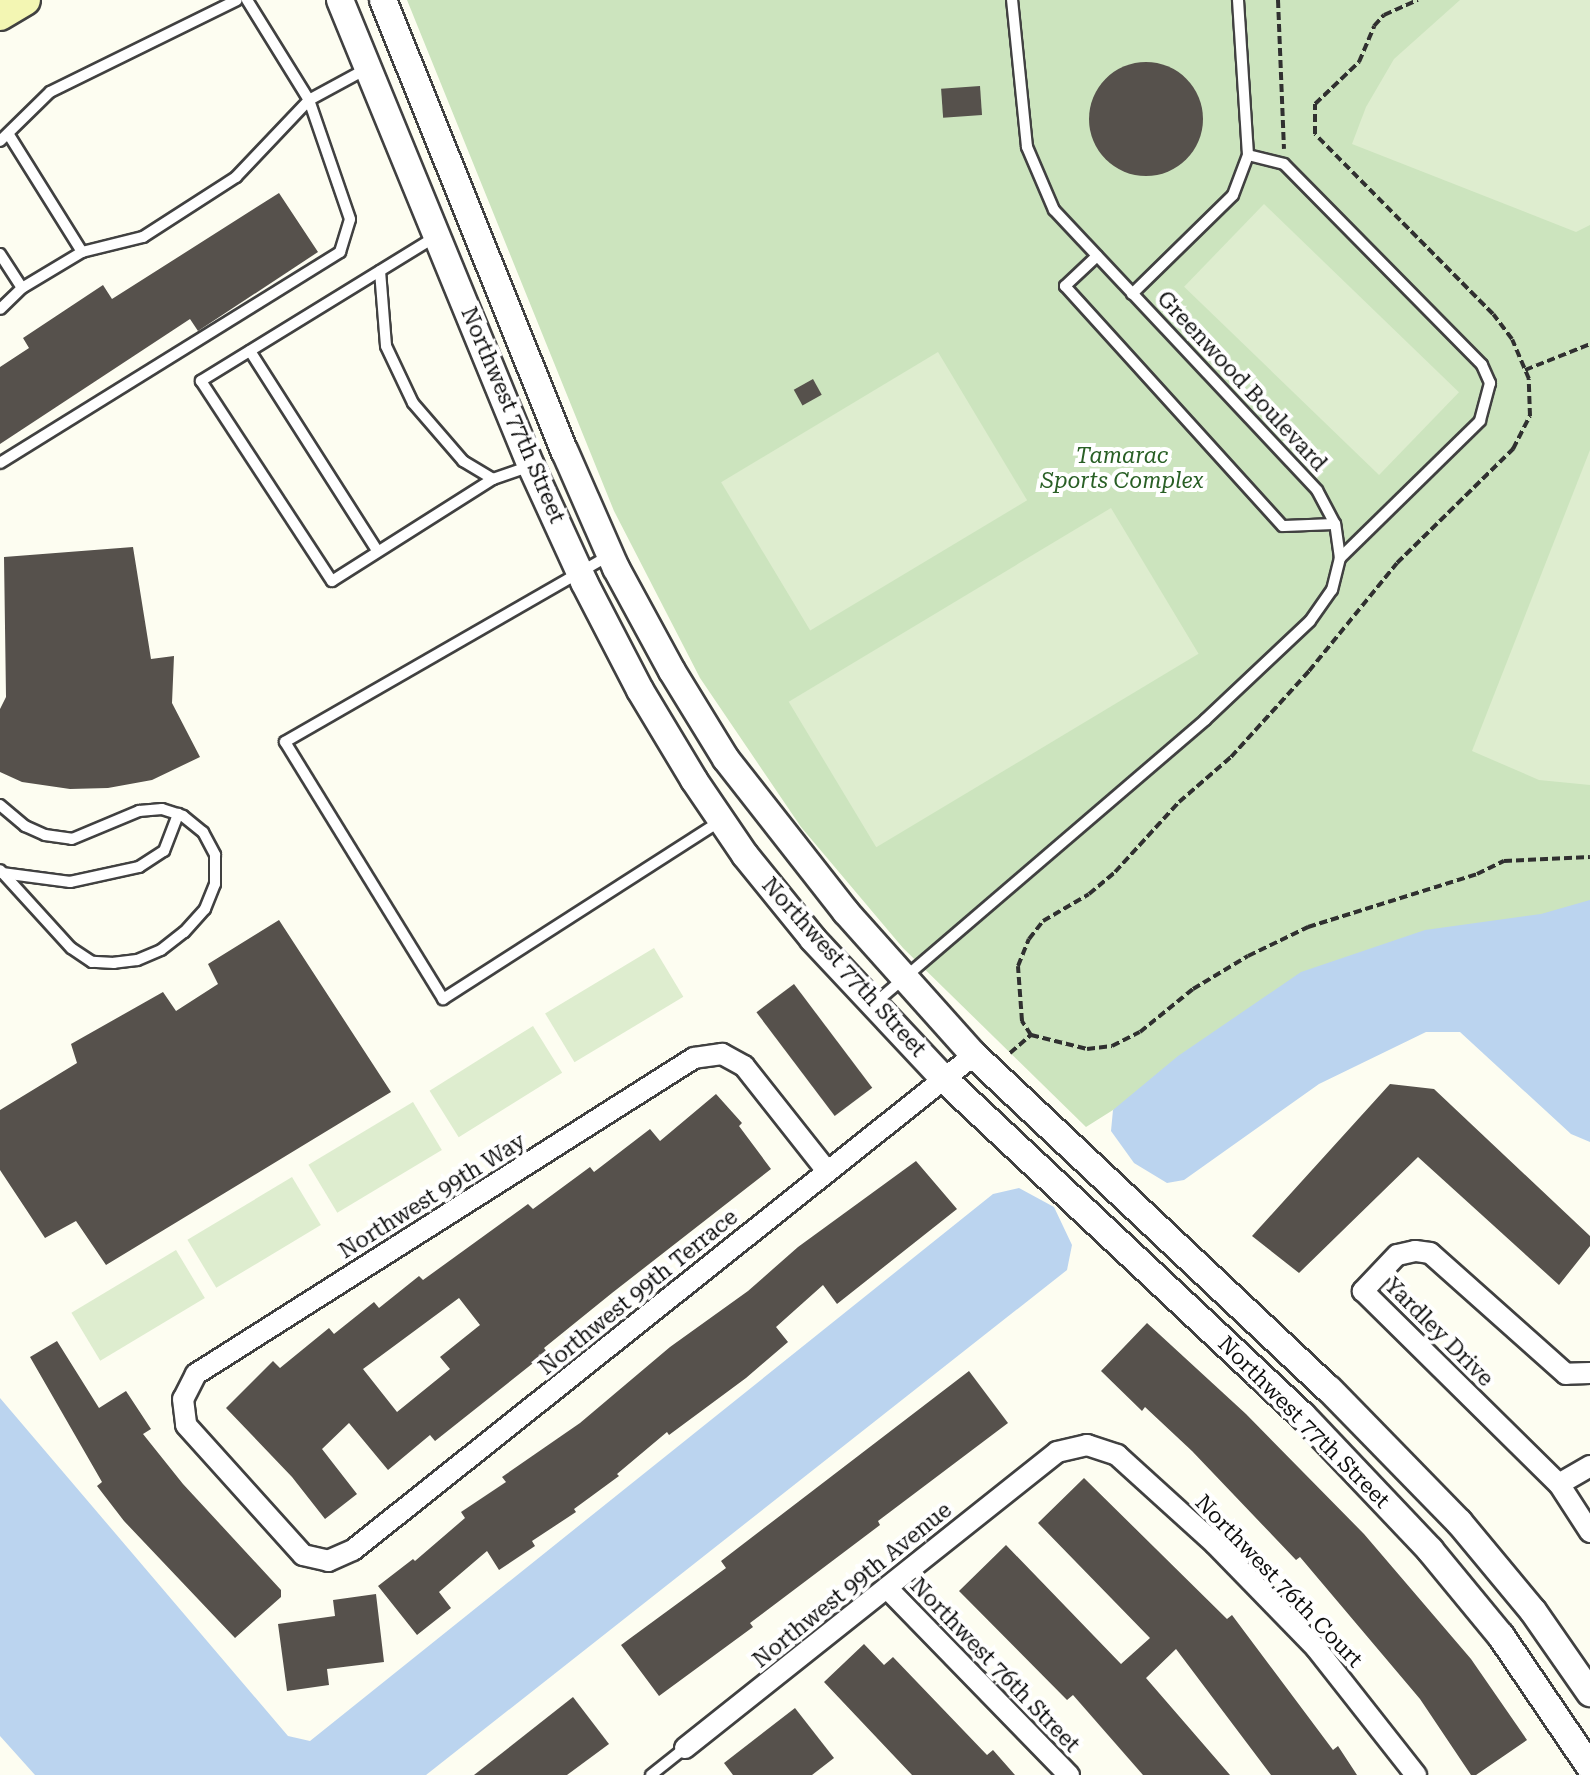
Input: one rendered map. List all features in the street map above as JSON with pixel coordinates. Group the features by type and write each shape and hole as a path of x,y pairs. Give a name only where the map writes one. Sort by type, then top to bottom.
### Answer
{"main road":[{"path":"0,15 25,0"}],"street":[{"name":"Northwest 77th Street","path":"340,0 531,466 640,690 722,821 813,939 944,1079 1303,1416 1430,1550 1501,1636 1590,1767"},
{"name":"Northwest 77th Street","path":"383,0 565,452 612,554 672,671 726,759 846,912 974,1055 1329,1389 1448,1511 1533,1611 1590,1693"},
{"name":"Northwest 99th Way","path":"328,1561 303,1555 186,1425 183,1399 196,1374 694,1058 722,1054 744,1066 827,1171"},
{"name":"Northwest 99th Terrace","path":"328,1561 353,1550 974,1055"},
{"name":"Yardley Drive","path":"1559,1484 1363,1291 1397,1255 1415,1251 1430,1253 1566,1374 1590,1373"},
{"name":"Northwest 99th Avenue","path":"685,1748 1057,1452 1087,1445"},
{"name":"Northwest 76th Court","path":"1087,1445 1117,1455 1215,1544 1316,1648 1416,1775"},
{"path":"1590,1466 1559,1484 1590,1532"},
{"name":"Northwest 76th Street","path":"887,1588 1069,1775"}],"lane":[{"path":"82,252 4,138 50,92 237,0"},
{"path":"0,463 340,252 350,219 309,100 247,0"},
{"name":"Greenwood Boulevard","path":"875,1003 1205,720 1310,621 1332,590 1340,558 1335,524 1317,490 1054,210 1027,147 1012,0"},
{"path":"1132,294 1233,195 1248,155 1238,0"},
{"path":"0,309 22,288 82,252 143,237 236,177 309,100 368,68"},
{"path":"1248,155 1284,164 1482,365 1490,383 1480,421 1340,558"},
{"path":"437,236 201,381 332,581 493,479 531,466"},
{"path":"0,254 22,288"},
{"path":"1097,256 1065,286 1283,526 1335,524"},
{"path":"380,271 386,346 413,403 463,461 493,479"},
{"path":"250,351 377,550"},
{"path":"612,554 285,742 443,999 722,821"},
{"path":"0,805 25,826 45,835 72,839 93,833 139,811 162,809 178,814 203,832 215,855 215,884 205,909 184,932 161,950 137,960 92,962 71,948 1,871"},
{"path":"1,871 70,882 139,867 164,851 178,814"},
{"name":"Northwest 99th Avenue","path":"651,1775 685,1748"}],"path":[{"path":"1278,0 1284,164"},
{"path":"1525,370 1590,344"},
{"path":"1010,1053 1031,1035 1087,1049 1112,1046 1140,1032 1193,989 1248,956 1308,927 1388,899 1477,874 1504,861 1590,857"}],"green space":[{"name":"Tamarac Sports Complex","path":"407,0 1590,0 1590,909 1113,1110 1086,1127 903,948 801,827 700,678 614,511"},
{"path":"1460,0 1590,0 1590,225 1576,232 1352,144 1366,107 1394,59"},
{"path":"1264,204 1459,392 1379,475 1184,287"},
{"path":"938,352 1027,500 810,631 721,482"},
{"path":"1590,450 1590,785 1539,780 1472,751"},
{"path":"1111,508 1199,654 876,847 789,702"},
{"path":"654,948 683,997 574,1062 545,1013"},
{"path":"533,1026 562,1073 459,1137 430,1091"},
{"path":"413,1102 442,1150 337,1213 308,1165"},
{"path":"292,1177 321,1225 216,1288 187,1240"},
{"path":"176,1250 205,1298 100,1361 71,1313"}],"water":[{"path":"1590,900 1590,1142 1571,1134 1460,1032 1426,1032 1319,1084 1184,1180 1167,1183 1134,1163 1111,1131 1113,1110 1178,1056 1301,972 1425,930 1541,914"},
{"path":"1019,1188 1054,1207 1072,1245 1067,1270 426,1775 35,1775 0,1736 0,1398 288,1736 310,1741 993,1194"}],"building":[{"path":"1146,62 1168,66 1186,79 1199,97 1203,119 1199,141 1186,159 1168,172 1146,176 1124,172 1106,159 1093,141 1089,119 1093,97 1106,79 1124,66"},
{"path":"980,86 982,115 943,118 941,89"},
{"path":"279,193 318,252 198,331 190,319 0,444 0,367 29,348 23,338 103,285 112,299"},
{"path":"813,379 822,395 802,405 794,390"},
{"path":"133,547 151,659 174,656 172,703 200,757 152,780 108,788 70,789 22,782 0,772 0,709 6,697 4,557"},
{"path":"279,920 391,1092 106,1265 76,1221 45,1238 0,1170 0,1110 77,1063 71,1044 163,992 176,1011 218,984 208,964"},
{"path":"794,984 872,1088 835,1116 756,1012"},
{"path":"1390,1084 1434,1089 1590,1236 1590,1246 1559,1285 1418,1157 1299,1273 1252,1236"},
{"path":"716,1094 742,1123 739,1126 771,1169 544,1348 547,1352 435,1441 430,1435 388,1470 349,1423 322,1449 357,1494 325,1519 292,1477 226,1408 273,1361 280,1368 329,1328 334,1334 374,1302 379,1308 419,1276 423,1280 528,1204 533,1209 590,1167 594,1172 650,1129 660,1141","holes":["459,1298 480,1325 440,1357 450,1369 397,1412 363,1369"]},
{"path":"916,1161 957,1209 837,1304 823,1285 776,1327 788,1342 746,1378 669,1435 667,1432 617,1474 619,1476 574,1509 576,1512 532,1541 535,1546 499,1570 487,1551 439,1592 451,1608 417,1635 378,1586 413,1559 415,1561 465,1518 461,1512 506,1482 502,1477 580,1423 670,1347 748,1291 798,1247"},
{"path":"1147,1323 1246,1414 1364,1534 1471,1659 1527,1740 1476,1775 1471,1775 1420,1699 1300,1557 1296,1560 1192,1451 1145,1407 1142,1411 1101,1371"},
{"path":"57,1341 99,1408 126,1391 151,1429 143,1434 183,1484 281,1590 281,1597 235,1638 124,1521 97,1486 102,1482 30,1357"},
{"path":"969,1371 1008,1423 750,1623 753,1627 659,1696 621,1645 726,1568 721,1561"},
{"path":"1084,1478 1227,1619 1232,1615 1333,1750 1338,1746 1357,1775 1271,1775 1176,1649 1146,1678 1230,1775 1143,1775 1073,1695 1067,1700 959,1591 1006,1545 1121,1664 1150,1638 1038,1523"},
{"path":"376,1594 384,1662 327,1669 329,1685 287,1691 278,1624 335,1616 333,1600"},
{"path":"864,1644 884,1665 893,1657 987,1755 993,1750 1015,1775 912,1775 824,1682"},
{"path":"573,1697 609,1744 567,1775 474,1775"},
{"path":"795,1708 834,1758 812,1775 733,1775 724,1763"}]}
